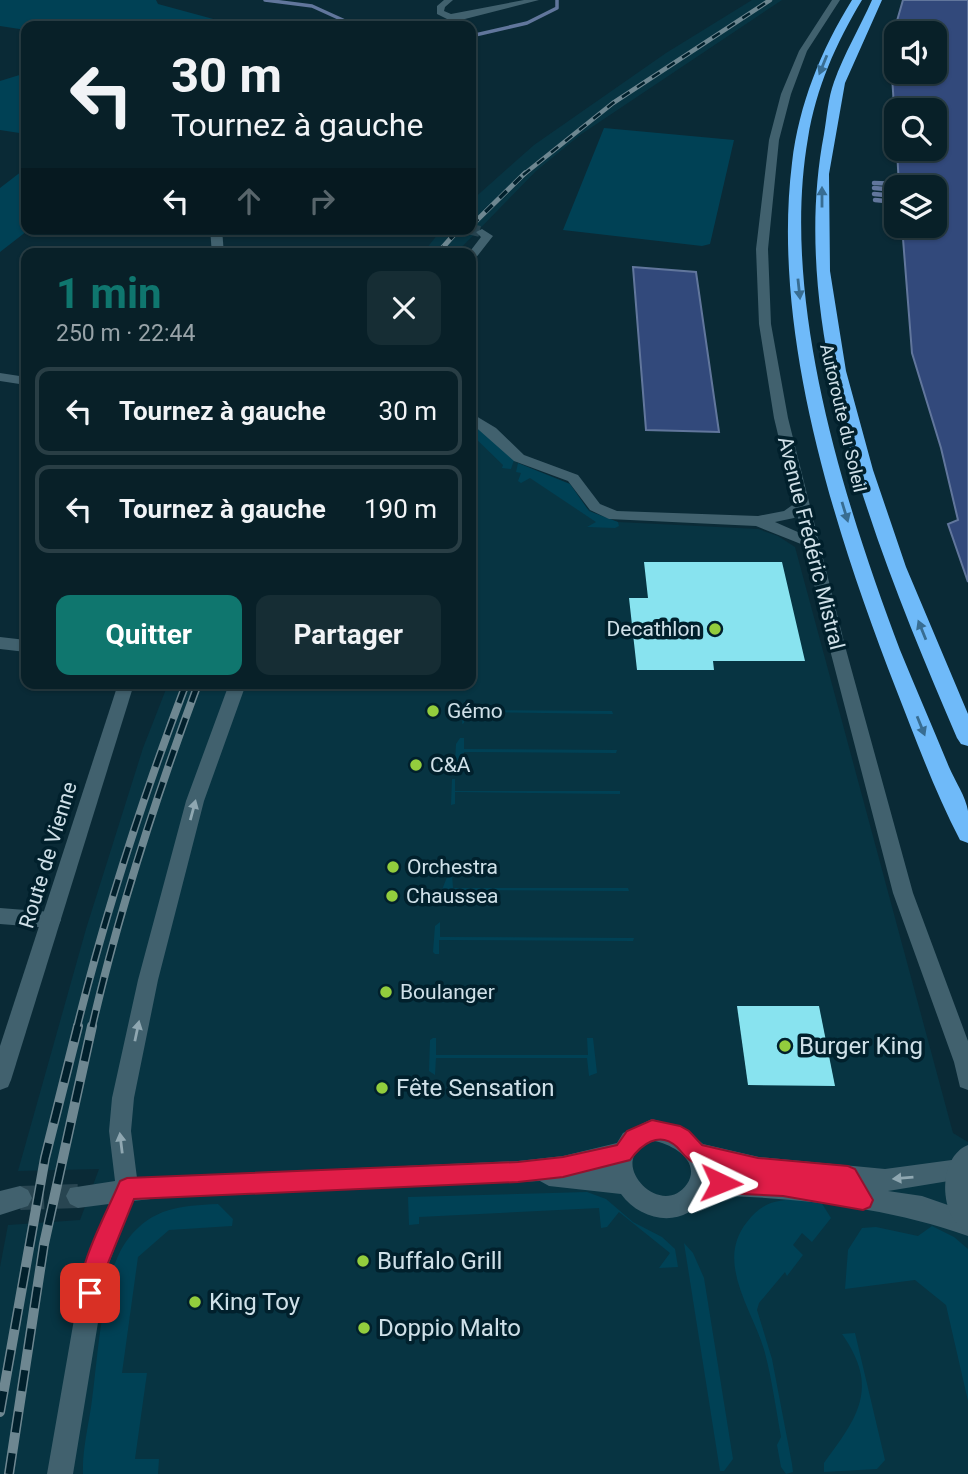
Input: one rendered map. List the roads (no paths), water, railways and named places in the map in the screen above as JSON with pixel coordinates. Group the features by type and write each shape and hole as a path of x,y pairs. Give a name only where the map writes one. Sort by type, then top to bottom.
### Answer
{"highway":[{"name":"Autoroute du Soleil","path":"857,0 821,69 802,140 796,247 802,322 820,421 854,542 892,654 968,834"},
{"name":"Autoroute du Soleil","path":"877,0 850,49 828,121 822,179 825,283 842,383 874,501 916,615 968,738"}],"street":[{"path":"449,0 441,6 440,12 445,20 535,0"},
{"path":"823,18 825,0"},
{"name":"Avenue Frédéric Mistral","path":"836,0 803,51 786,94 774,140 762,249 765,324 771,367 801,503 903,893 967,1070"},
{"path":"476,251 487,236 482,232"},
{"path":"1,377 21,379"},
{"path":"476,420 491,430 519,458 573,478 595,507 604,513 629,517 758,521 789,515 801,503"},
{"path":"758,521 811,543"},
{"path":"0,643 21,645"},
{"name":"Route de Vienne","path":"0,1080 123,689"},
{"path":"61,1474 95,1268 127,1188 120,1131 122,1098 148,980 195,801 236,689"},
{"path":"0,916 51,919"},
{"path":"652,1130 672,1133 682,1138 696,1153 701,1173 700,1183 689,1199 669,1208 643,1202 633,1194 622,1173 623,1153 634,1138 652,1130"},
{"path":"78,1196 127,1188 518,1172 563,1167 623,1153"},
{"path":"696,1153 758,1168 885,1180 963,1163 957,1194 968,1222"},
{"path":"518,1172 626,1183"},
{"path":"848,1177 863,1200"},
{"path":"700,1183 783,1186 922,1208 968,1222"}],"waterway":[{"path":"265,0 312,6 345,21"},
{"path":"476,35 527,23 557,8 557,0"},
{"path":"874,183 884,183"},
{"path":"874,188 884,189"},
{"path":"874,194 884,195"},
{"path":"875,200 884,201"}],"tunnel":[{"path":"476,231 482,232"},
{"path":"20,1198 78,1196"}],"railway":[{"path":"523,175 613,103 770,0"},
{"path":"476,221 525,173"},
{"path":"442,248 454,235"},
{"path":"77,1027 126,854 184,689"},
{"path":"92,1027 139,854 196,689"},
{"path":"0,1412 45,1158 78,1026"},
{"path":"9,1474 44,1244 92,1026"}],"place":[{"name":"Decathlon","path":"715,629"},
{"name":"Gémo","path":"433,711"},
{"name":"C&A","path":"416,765"},
{"name":"Orchestra","path":"393,867"},
{"name":"Chaussea","path":"392,896"},
{"name":"Boulanger","path":"386,992"},
{"name":"Burger King","path":"785,1046"},
{"name":"Fête Sensation","path":"382,1088"},
{"name":"Buffalo Grill","path":"363,1261"},
{"name":"King Toy","path":"195,1302"},
{"name":"Doppio Malto","path":"364,1328"}]}
